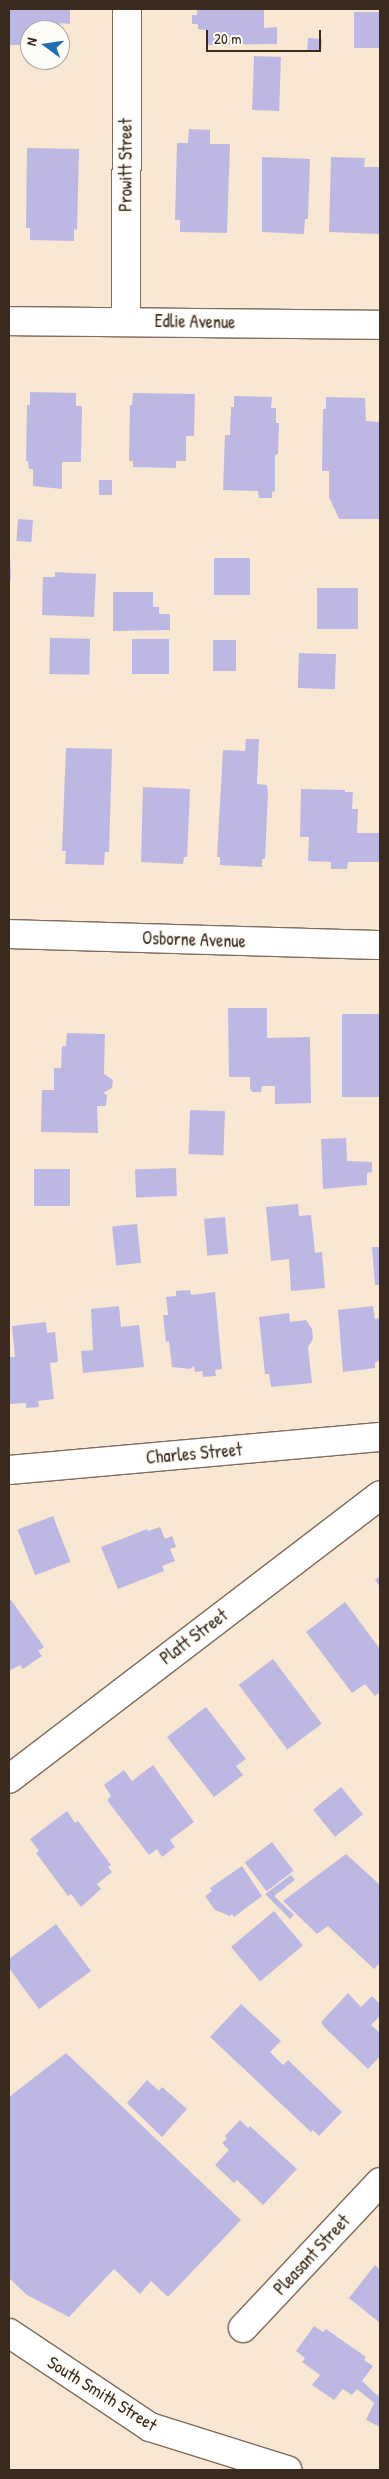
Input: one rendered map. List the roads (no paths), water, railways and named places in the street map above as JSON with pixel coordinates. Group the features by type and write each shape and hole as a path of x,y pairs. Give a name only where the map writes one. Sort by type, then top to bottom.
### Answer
{"street":[{"name":"Prowitt Street","path":"126,321 127,9"},
{"name":"Edlie Avenue","path":"9,320 380,325"},
{"name":"Osborne Avenue","path":"9,934 380,945"},
{"name":"Charles Street","path":"9,1470 380,1438"},
{"name":"Platt Street","path":"9,1779 380,1495"},
{"name":"Pleasant Street","path":"243,2328 380,2182"},
{"name":"South Smith Street","path":"9,2333 150,2427 287,2470"}]}
